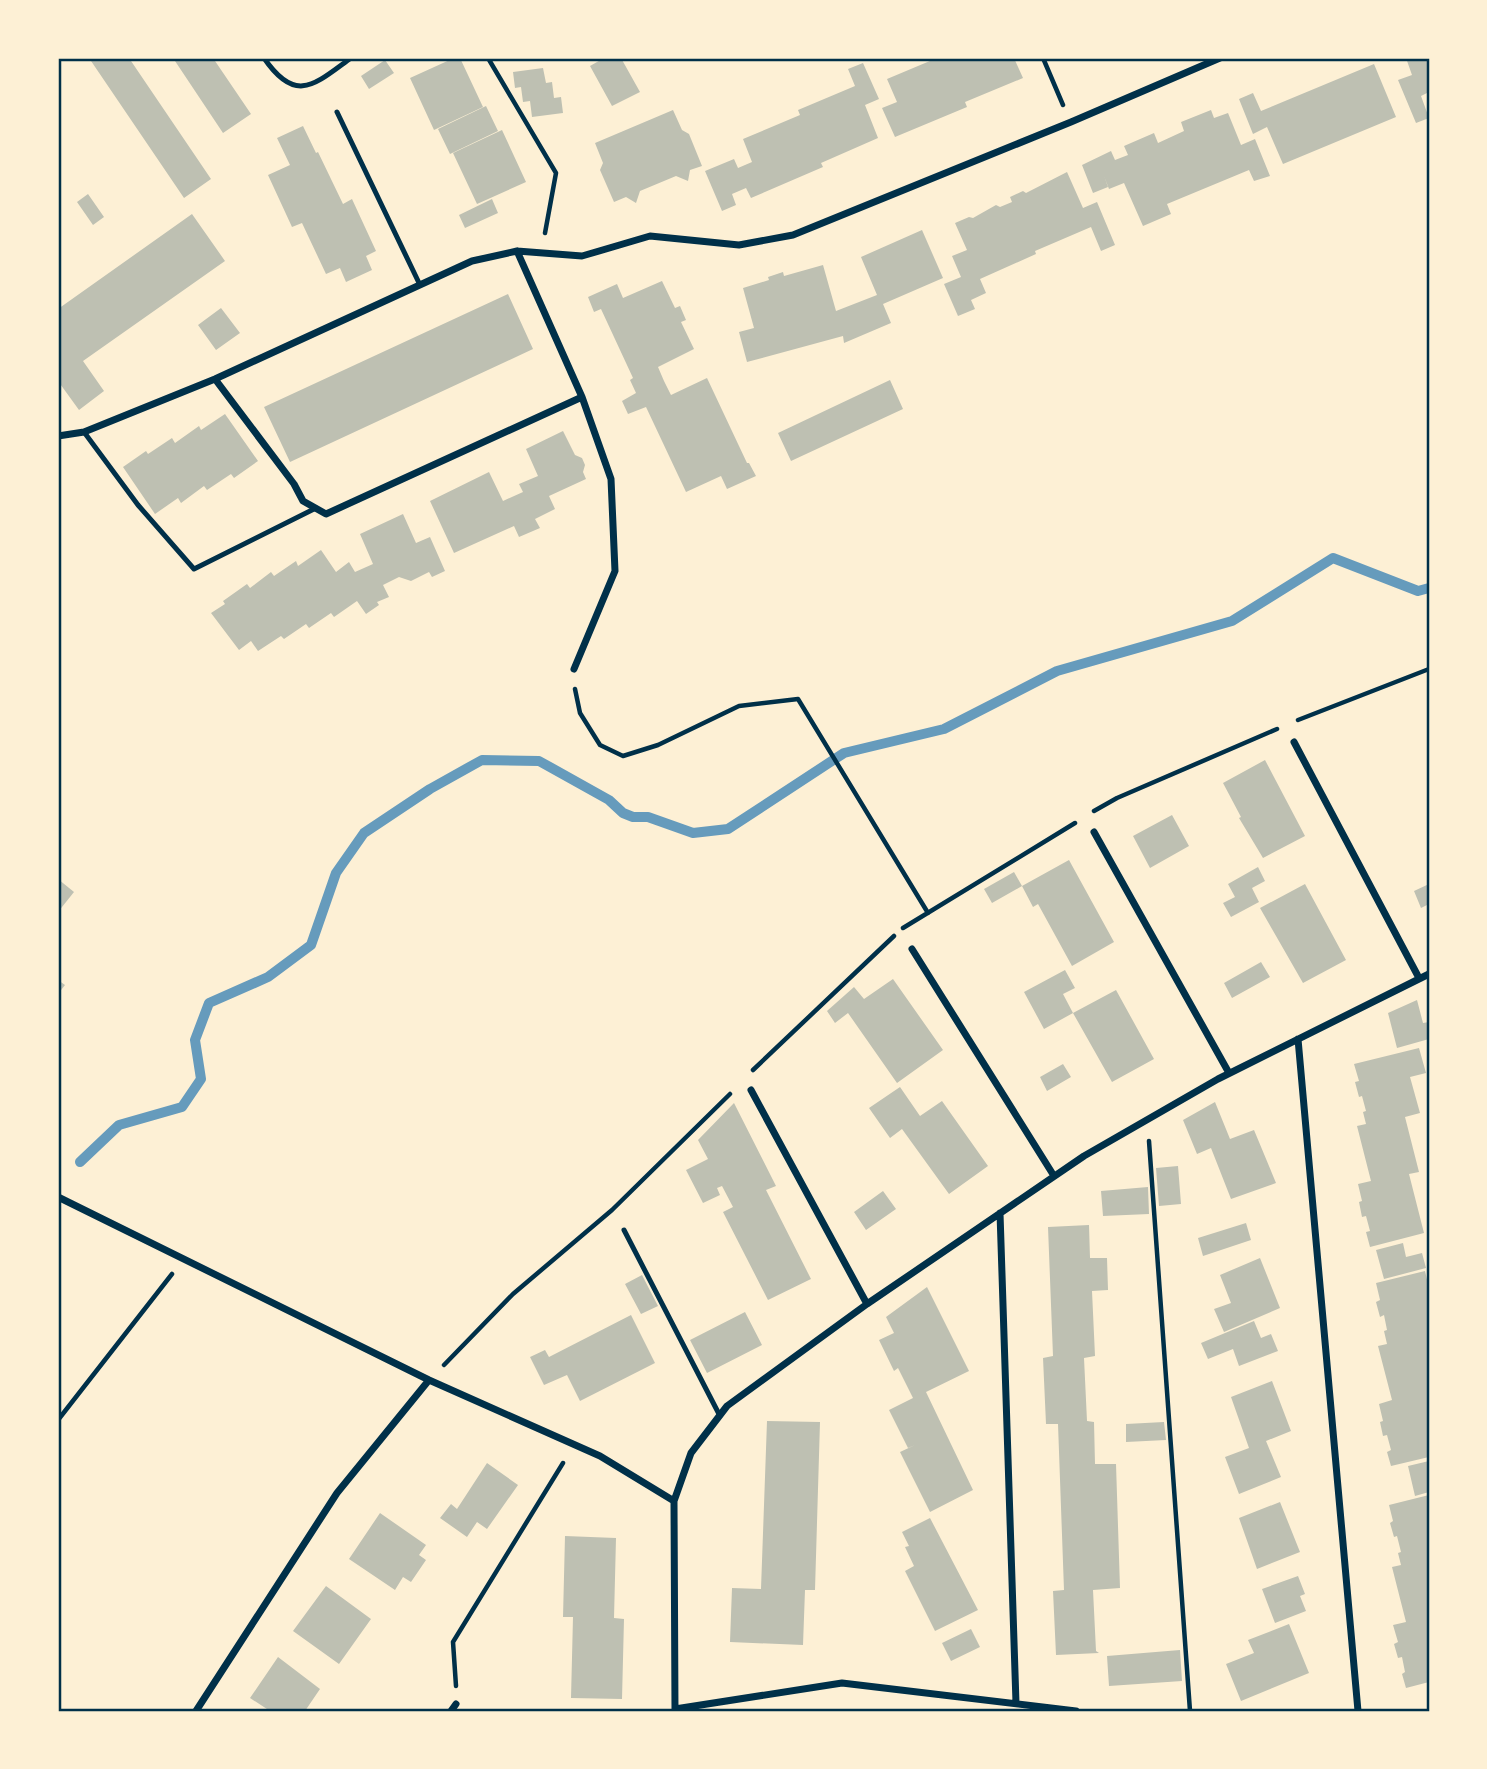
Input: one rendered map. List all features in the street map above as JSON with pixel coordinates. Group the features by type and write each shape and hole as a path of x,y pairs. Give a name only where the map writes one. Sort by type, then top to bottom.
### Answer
{"street":[{"path":"58,436 84,432 215,379 472,261 517,251 582,256 650,236 738,245 793,235 1220,58"},
{"path":"517,251 582,397 611,479 615,571 574,669"},
{"path":"215,379 294,484 303,501 326,513 582,397"},
{"path":"1294,742 1419,978"},
{"path":"1094,832 1229,1073"},
{"path":"912,950 1054,1176"},
{"path":"1076,1711 842,1683 675,1710 674,1501 691,1453 727,1406 867,1304 1084,1156 1229,1073 1429,974"},
{"path":"1298,1039 1358,1711"},
{"path":"751,1090 867,1304"},
{"path":"58,1197 429,1380 600,1455 674,1501"},
{"path":"1000,1213 1016,1703"},
{"path":"196,1711 337,1493 429,1380"}],"lane":[{"path":"264,58 284,80 297,86 305,86 316,84 351,58"},
{"path":"337,112 420,285"},
{"path":"84,432 138,505 194,569 316,508"},
{"path":"624,1230 720,1416"}],"path":[{"path":"488,58 556,173 541,253"},
{"path":"1043,58 1071,122"},
{"path":"574,669 580,713 600,745 623,756 658,745 739,706 798,699 928,913"},
{"path":"1298,720 1429,669"},
{"path":"745,1078 900,930 1117,798 1285,726"},
{"path":"429,1380 513,1294 612,1210 736,1087"},
{"path":"1148,1119 1190,1711"},
{"path":"58,1420 183,1260"},
{"path":"454,1708 453,1642 574,1444"}],"building":[{"path":"89,58 129,58 211,179 184,198"},
{"path":"173,58 213,58 251,114 223,133"},
{"path":"454,58 460,58 483,107 434,130 410,78"},
{"path":"604,58 621,58 640,92 612,106 590,66"},
{"path":"937,58 1014,58 1023,78 965,102 967,107 895,137 882,108 897,102 887,79"},
{"path":"1406,58 1429,58 1429,92 1421,96 1429,118 1416,123 1398,80 1412,75"},
{"path":"385,60 394,73 369,89 361,76"},
{"path":"863,63 879,99 865,105 878,138 821,163 823,167 751,198 746,188 732,194 736,205 722,211 705,171 734,159 738,168 752,162 743,139 800,115 798,110 855,86 848,69"},
{"path":"1374,64 1396,117 1283,164 1267,127 1253,134 1239,99 1253,93 1261,111"},
{"path":"543,68 546,83 552,82 554,98 561,97 563,113 532,117 530,101 523,102 521,87 515,88 513,72"},
{"path":"486,106 498,131 450,154 438,129"},
{"path":"673,110 682,130 689,134 702,166 690,170 688,181 676,176 640,191 636,203 626,197 614,202 600,170 603,163 595,143"},
{"path":"1211,110 1214,118 1228,113 1241,145 1255,139 1270,176 1254,181 1249,170 1167,204 1171,214 1143,226 1124,183 1109,189 1104,176 1108,187 1093,193 1082,165 1111,151 1115,160 1128,155 1124,146 1154,133 1158,143 1184,131 1181,122"},
{"path":"303,126 343,204 352,199 376,251 366,256 372,270 346,282 340,268 326,274 302,223 292,227 268,175 290,165 277,138"},
{"path":"502,130 526,182 477,204 453,153"},
{"path":"1067,172 1083,208 1097,202 1115,245 1101,251 1091,227 1035,251 1036,254 980,279 986,293 971,300 975,309 958,316 944,284 961,277 952,256 967,250 955,223 973,218 996,205 1000,207 1012,202 1010,197 1023,191 1026,193"},
{"path":"88,194 104,217 93,225 77,202"},
{"path":"492,199 498,213 465,228 459,215"},
{"path":"192,214 225,261 83,361 104,391 79,410 58,381 58,309"},
{"path":"922,230 943,278 883,304 891,323 844,343 843,336 747,362 739,332 754,328 743,288 769,280 768,277 783,272 784,276 823,265 836,311 877,295 861,257"},
{"path":"662,281 675,308 680,306 686,320 681,322 694,349 658,367 664,381 671,395 707,378 747,463 756,476 727,489 721,476 686,492 646,407 628,414 622,401 636,393 630,380 633,378 601,309 594,312 588,297 617,284 623,298"},
{"path":"508,294 533,349 290,462 264,407"},
{"path":"221,308 240,333 216,350 198,325"},
{"path":"890,380 903,409 791,461 778,433"},
{"path":"225,414 258,461 234,478 231,474 207,490 204,486 181,503 178,498 155,514 123,467 146,451 148,454 172,438 175,443 199,426 201,430"},
{"path":"563,431 575,455 582,458 586,479 549,496 555,509 535,519 540,528 519,537 514,526 454,553 430,501 489,472 503,501 523,492 519,484 538,476 526,449"},
{"path":"403,514 416,543 430,537 445,571 432,577 429,572 411,581 399,577 383,585 389,597 377,602 379,605 366,614 357,601 334,617 331,613 309,628 306,624 284,639 281,636 258,651 251,641 239,650 211,613 247,584 250,588 271,572 274,576 296,561 298,566 321,550 336,572 349,562 355,572 373,564 360,534"},
{"path":"1265,760 1305,836 1263,858 1239,818 1241,817 1223,783"},
{"path":"1172,815 1189,846 1150,868 1133,836"},
{"path":"1069,860 1114,942 1072,966 1038,904 1033,907 1022,886"},
{"path":"1258,867 1265,881 1252,888 1259,902 1231,917 1223,903 1235,897 1228,884"},
{"path":"1014,872 1022,886 992,903 984,889"},
{"path":"58,879 74,892 58,912"},
{"path":"1305,884 1346,960 1303,983 1260,908"},
{"path":"1429,884 1429,904 1421,908 1414,891"},
{"path":"1261,962 1270,977 1232,998 1224,983"},
{"path":"1065,970 1075,988 1063,994 1073,1013 1044,1029 1024,992"},
{"path":"893,979 943,1050 897,1083 848,1013 835,1023 827,1011 854,987 864,999"},
{"path":"58,980 65,985 58,994"},
{"path":"1116,990 1154,1059 1112,1082 1073,1013"},
{"path":"1417,1000 1423,1023 1429,1022 1429,1039 1397,1048 1388,1013"},
{"path":"1419,1048 1426,1073 1410,1077 1420,1113 1405,1117 1419,1172 1409,1174 1424,1233 1370,1247 1366,1232 1370,1231 1366,1216 1362,1217 1358,1184 1371,1181 1357,1126 1366,1124 1363,1112 1366,1111 1355,1082 1359,1081 1354,1064"},
{"path":"1063,1064 1071,1077 1047,1091 1040,1077"},
{"path":"900,1087 920,1116 942,1101 988,1166 949,1194 902,1129 890,1138 869,1108"},
{"path":"1215,1102 1230,1139 1254,1130 1276,1183 1231,1199 1211,1148 1197,1154 1183,1120"},
{"path":"734,1103 776,1186 766,1190 811,1279 768,1300 723,1212 733,1207 722,1186 717,1188 720,1195 703,1203 686,1170 708,1159 698,1140"},
{"path":"1178,1166 1181,1204 1159,1206 1156,1168"},
{"path":"1148,1187 1149,1214 1103,1216 1101,1191"},
{"path":"883,1191 896,1209 866,1230 854,1212"},
{"path":"1246,1223 1251,1240 1203,1256 1198,1238"},
{"path":"1089,1225 1090,1258 1107,1258 1108,1290 1092,1291 1095,1356 1084,1358 1087,1421 1094,1422 1095,1464 1116,1464 1120,1588 1093,1590 1096,1651 1099,1653 1056,1655 1053,1591 1064,1590 1058,1424 1046,1424 1043,1358 1053,1356 1048,1227"},
{"path":"1403,1243 1406,1257 1422,1253 1426,1268 1384,1279 1376,1250"},
{"path":"1260,1258 1280,1308 1224,1332 1214,1309 1231,1303 1220,1275"},
{"path":"1425,1271 1429,1288 1429,1457 1391,1466 1387,1452 1391,1450 1387,1435 1383,1436 1380,1422 1383,1421 1379,1404 1392,1400 1378,1346 1387,1344 1384,1331 1387,1330 1384,1315 1380,1317 1376,1302 1380,1300 1376,1283"},
{"path":"642,1275 658,1306 641,1314 625,1284"},
{"path":"927,1287 969,1371 926,1392 973,1490 930,1512 900,1452 915,1445 908,1448 889,1410 913,1398 898,1368 894,1371 879,1340 894,1333 886,1317"},
{"path":"745,1312 762,1345 707,1373 690,1340"},
{"path":"631,1315 655,1363 580,1401 567,1375 544,1385 530,1357 545,1350 549,1357"},
{"path":"1254,1321 1261,1338 1271,1334 1278,1351 1239,1366 1233,1349 1208,1359 1201,1343"},
{"path":"1272,1381 1291,1431 1266,1441 1281,1477 1239,1494 1225,1457 1249,1448 1231,1397"},
{"path":"767,1421 820,1422 815,1590 805,1590 803,1645 730,1642 732,1588 761,1589"},
{"path":"1164,1422 1166,1440 1126,1442 1126,1424"},
{"path":"1429,1461 1429,1492 1415,1496 1408,1466"},
{"path":"487,1463 518,1485 487,1529 477,1522 467,1537 440,1518 451,1504 457,1509"},
{"path":"1429,1495 1429,1682 1406,1688 1402,1674 1405,1672 1402,1657 1398,1658 1394,1644 1398,1642 1393,1625 1406,1622 1392,1567 1401,1565 1398,1553 1401,1552 1390,1523 1393,1521 1389,1505"},
{"path":"1280,1502 1300,1552 1257,1569 1239,1518"},
{"path":"380,1513 426,1545 419,1555 426,1560 411,1582 403,1577 395,1590 349,1559"},
{"path":"930,1518 978,1610 935,1631 905,1571 914,1566 905,1547 909,1546 902,1532"},
{"path":"565,1536 616,1538 614,1618 624,1619 622,1699 571,1698 573,1617 563,1617"},
{"path":"1298,1576 1305,1594 1300,1596 1306,1611 1275,1623 1262,1589"},
{"path":"326,1586 371,1619 339,1664 293,1631"},
{"path":"1289,1624 1309,1673 1241,1701 1226,1664 1254,1653 1248,1640"},
{"path":"971,1629 980,1647 951,1661 942,1643"},
{"path":"1180,1650 1182,1681 1109,1686 1107,1656"},
{"path":"278,1657 320,1689 305,1711 270,1711 250,1698"}],"waterway":[{"path":"80,1162 119,1125 182,1107 201,1079 195,1040 209,1003 268,977 311,945 336,873 364,833 430,789 482,760 539,761 609,800 623,813 633,817 648,817 693,833 728,829 844,753 944,729 1057,671 1232,621 1333,558 1418,591 1429,588"}]}
